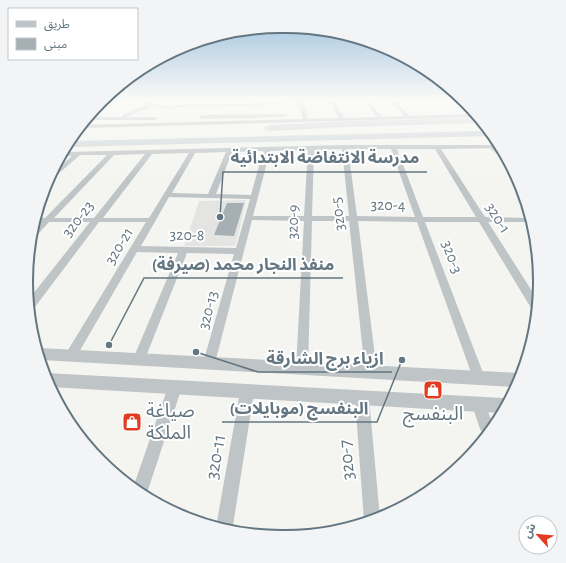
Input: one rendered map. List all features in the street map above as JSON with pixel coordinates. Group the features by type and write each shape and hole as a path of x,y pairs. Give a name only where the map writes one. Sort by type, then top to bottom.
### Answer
{"highway":[{"path":"80,136 160,134 303,126"},
{"path":"149,147 253,136 479,127"},
{"path":"160,134 253,136 485,134"},
{"path":"74,144 149,147 271,144 494,147"}],"street":[{"path":"87,127 104,126"},
{"path":"68,154 112,153 149,147 193,151 345,147 494,147"},
{"name":"320-23","path":"34,299 96,220 149,147"},
{"name":"320-5","path":"345,147 371,372"},
{"name":"320-3","path":"393,147 478,378"},
{"name":"320-1","path":"437,147 532,301"},
{"name":"320-9","path":"302,368 311,148"},
{"name":"320-13","path":"209,363 267,149"},
{"path":"211,196 230,150"},
{"name":"320-21","path":"71,356 193,151"},
{"path":"43,220 112,153"},
{"path":"60,169 78,154"},
{"path":"167,195 254,196"},
{"name":"320-4","path":"248,218 526,220"},
{"path":"43,220 152,220"},
{"name":"320-8","path":"135,249 239,251"},
{"path":"139,359 184,250"},
{"path":"44,354 513,380"},
{"path":"55,382 175,387 500,406"},
{"path":"142,488 175,387"},
{"name":"320-11","path":"225,524 247,392"},
{"name":"320-7","path":"362,398 372,514"},
{"path":"479,405 487,426"}],"shaded area":[{"path":"245,200 246,202 236,244 234,246 184,246 199,201"}],"building":[{"path":"227,203 244,203 234,236 214,235"}],"place":[{"name":"مدرسة الانتفاضة الابتدائية","path":"220,217"},
{"name":"منفذ النجار محمد (صيرفة)","path":"109,345"},
{"name":"ازياء برج الشارقة","path":"196,352"},
{"name":"البنفسج (موبايلات)","path":"402,360"},
{"name":"البنفسج","path":"433,390"},
{"name":"صياغة الملكة","path":"132,422"}]}
